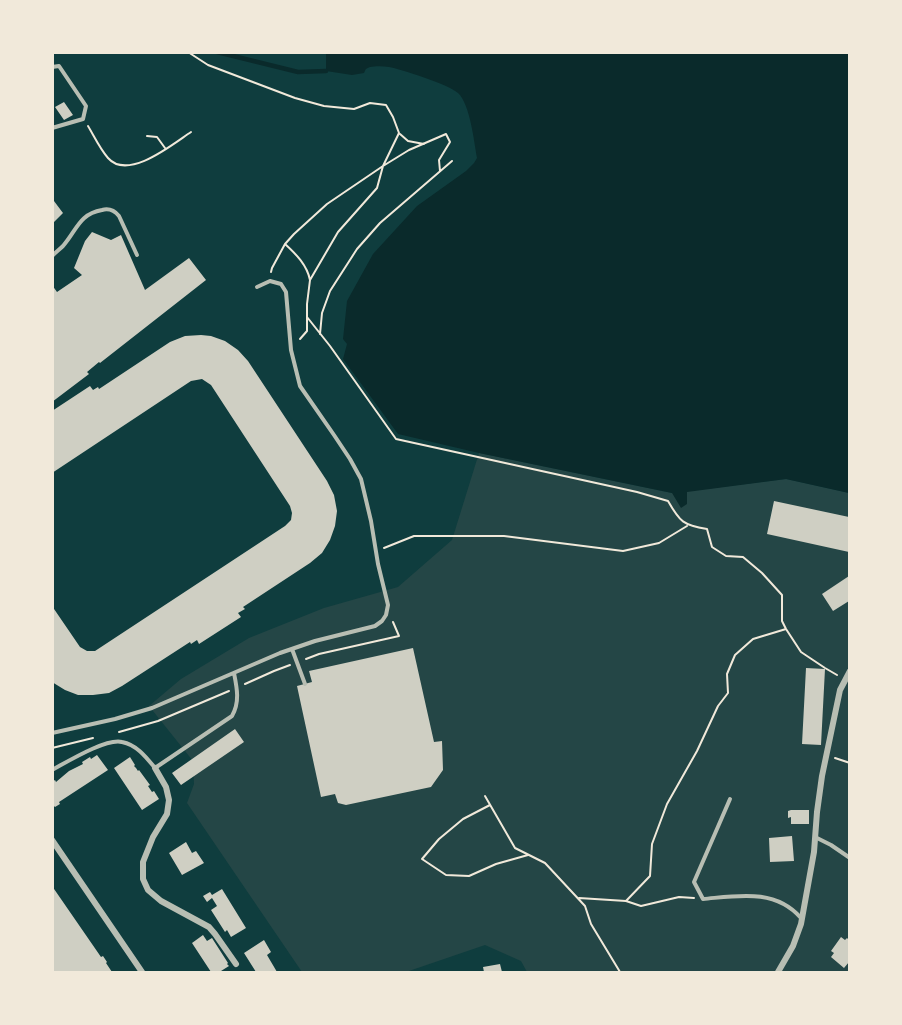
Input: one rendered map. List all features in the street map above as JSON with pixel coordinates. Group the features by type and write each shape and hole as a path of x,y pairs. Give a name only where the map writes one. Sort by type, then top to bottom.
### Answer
{"street":[{"path":"778,972 793,946 801,919 817,812 838,698 849,671"},
{"path":"155,768 166,787 169,800 167,814 153,837 143,862 143,879 148,890 160,901 209,927 236,964"},
{"path":"52,840 142,972"}],"lane":[{"path":"52,67 59,66 86,106 83,119 52,128"},
{"path":"52,256 64,245 84,217 105,209 116,212 137,255"},
{"path":"52,733 142,711 292,649 324,638 375,626 382,621 387,610 387,598 361,479 340,443 300,386 291,351 286,292 281,284 270,281 259,286"},
{"path":"292,649 305,684"},
{"path":"52,770 103,744 117,741 137,749 155,768 232,716 237,703 234,673"},
{"path":"730,799 694,882 703,899 759,896 783,903 801,919"},
{"path":"815,837 849,858"}],"path":[{"path":"188,52 208,65 295,98 324,106 354,109 370,103 386,105 399,133 408,141 424,144"},
{"path":"83,119 108,158 118,165 125,166 144,162 191,132"},
{"path":"310,280 338,232 377,188 383,166 399,133"},
{"path":"270,281 272,268 285,244 327,204 409,150 446,134 450,142 439,160 440,171"},
{"path":"147,136 158,137 165,148"},
{"path":"320,334 322,313 330,291 357,249 380,223 452,161"},
{"path":"285,244 302,261 310,280 307,331 291,351"},
{"path":"307,317 396,439 637,492 668,501 676,515 688,526 707,529 712,547 726,556 743,557 762,573 782,595 782,621 801,652 845,679"},
{"path":"376,551 414,536 504,536 623,551 659,543 688,526"},
{"path":"116,733 158,721 274,670 320,654 399,636 387,610"},
{"path":"626,901 650,876 652,844 667,804 697,751 718,706 728,693 728,674 735,655 753,639 786,629"},
{"path":"52,748 95,737"},
{"path":"827,756 849,763"},
{"path":"485,796 515,848 545,863 585,906 591,924 620,972"},
{"path":"490,806 463,819 439,839 422,860 446,875 469,876 496,864 528,855"},
{"path":"577,898 626,901 641,906 679,897 703,899"}],"shaded area":[{"path":"326,53 849,53 849,493 786,479 687,492 687,504 681,508 672,493 398,434 343,359 347,344 343,339 347,301 373,254 417,206 474,163 477,158 473,133 466,105 458,93 453,90 425,78 389,67 370,67 364,73 352,75 326,71"},
{"path":"479,453 672,493 786,479 849,493 849,972 527,972 521,961 485,945 406,972 302,972 187,803 194,784 193,761 149,706 181,679 249,638 324,608 398,587 452,540"}],"building":[{"path":"64,102 73,115 64,120 55,107"},
{"path":"54,201 63,213 52,224 52,202"},
{"path":"92,232 111,240 121,235 145,290 189,258 206,280 99,362 87,372 89,374 52,402 52,285 57,292 82,275 74,268 85,241"},
{"path":"201,335 225,341 248,361 327,481 334,495 337,511 335,526 322,553 243,607 245,609 238,613 241,617 199,644 197,640 191,644 190,642 109,693 78,695 52,682 52,606 80,647 87,651 95,651 291,520 290,506 211,385 202,379 191,381 52,473 52,411 90,386 93,390 98,387 99,389 170,342 185,336"},
{"path":"774,501 849,517 849,552 767,534"},
{"path":"849,576 849,601 833,611 822,594"},
{"path":"413,648 434,742 442,741 443,770 431,787 346,805 338,803 335,794 321,797 297,686 312,682 309,671"},
{"path":"806,668 825,669 821,745 802,744"},
{"path":"235,729 244,742 181,785 172,773"},
{"path":"97,755 108,770 59,802 60,804 55,807 52,804 52,782 55,780 56,782 69,771 83,764 82,762"},
{"path":"130,757 134,766 159,799 142,810 114,768"},
{"path":"809,810 809,824 791,824 788,811"},
{"path":"792,836 794,861 770,862 769,838"},
{"path":"186,842 192,853 196,851 204,863 182,875 169,853"},
{"path":"52,886 101,957 103,956 112,972 52,972"},
{"path":"222,889 246,928 231,937 227,930 225,932 211,910 217,906 212,898 207,902 203,896 210,892 212,895"},
{"path":"203,935 207,941 212,938 228,963 229,966 222,972 211,972 192,943"},
{"path":"841,937 849,940 849,962 844,968 831,957 834,953 831,951"},
{"path":"264,940 271,952 267,955 277,972 256,972 244,953"},
{"path":"500,964 502,972 484,972 483,967"}],"waterway":[{"path":"217,52 298,72 326,71"}]}
